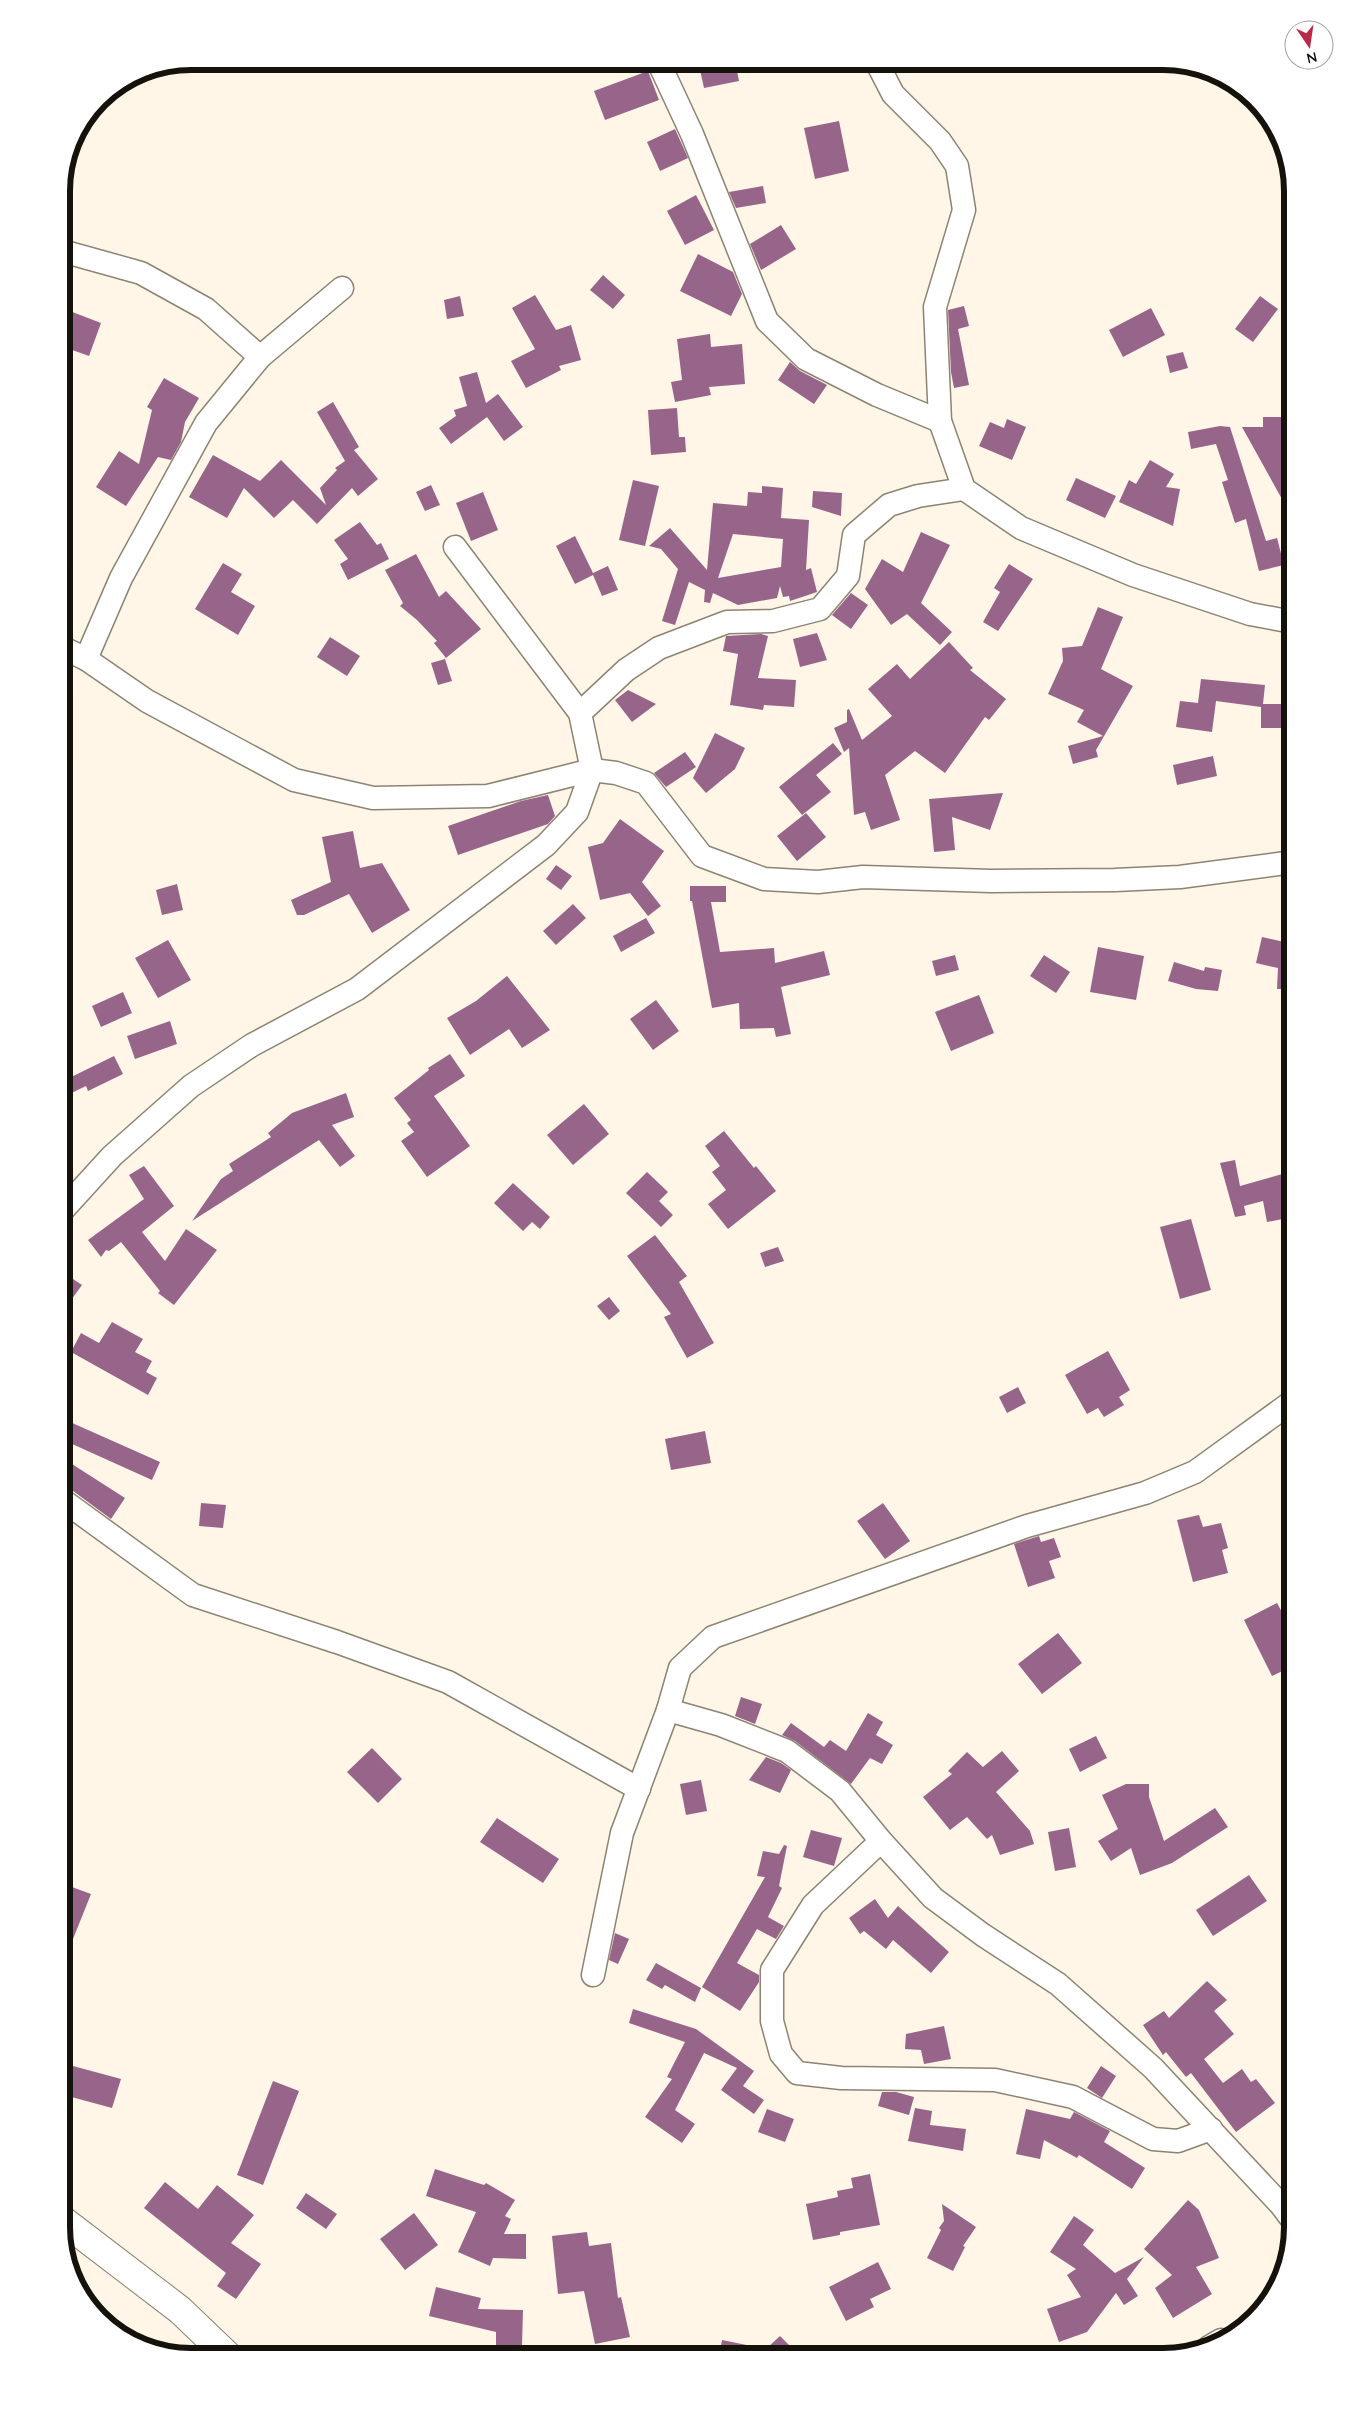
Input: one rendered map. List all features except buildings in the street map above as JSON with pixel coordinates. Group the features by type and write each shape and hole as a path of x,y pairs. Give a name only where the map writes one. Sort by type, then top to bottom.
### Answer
{"street":[{"path":"662,70 692,134 767,321 806,360 877,395 940,421"},
{"path":"880,70 893,94 940,142 957,166 964,210 935,307 940,421 964,489 1021,528 1133,575 1250,614 1284,620"},
{"path":"70,253 141,273 206,309 260,356"},
{"path":"86,659 121,578 206,423 260,356 342,288"},
{"path":"580,713 626,670 659,648 727,622 773,621 820,609 848,576 854,535 889,505 918,496 964,489"},
{"path":"70,1202 112,1156 191,1086 252,1045 357,989 546,845 577,812 592,770 580,713 455,547"},
{"path":"70,651 86,659 147,701 294,780 355,794 373,798 488,796 592,770 616,773 646,783 702,856 764,879 818,882 863,876 991,880 1115,880 1180,877 1284,863"},
{"path":"593,1975 622,1833 668,1710 680,1668 713,1637 1027,1526 1145,1493 1195,1472 1284,1408"},
{"path":"70,1505 193,1595 337,1642 448,1682 639,1789"},
{"path":"668,1710 722,1725 787,1751 840,1791 881,1841 933,1898 983,1935 1058,1984 1073,1997 1153,2068 1284,2209"},
{"path":"881,1841 813,1905 772,1970 772,2021 781,2054 797,2073 841,2078 995,2080 1074,2096 1153,2139 1178,2141 1211,2130"},
{"path":"70,2231 180,2310 220,2348"}]}
